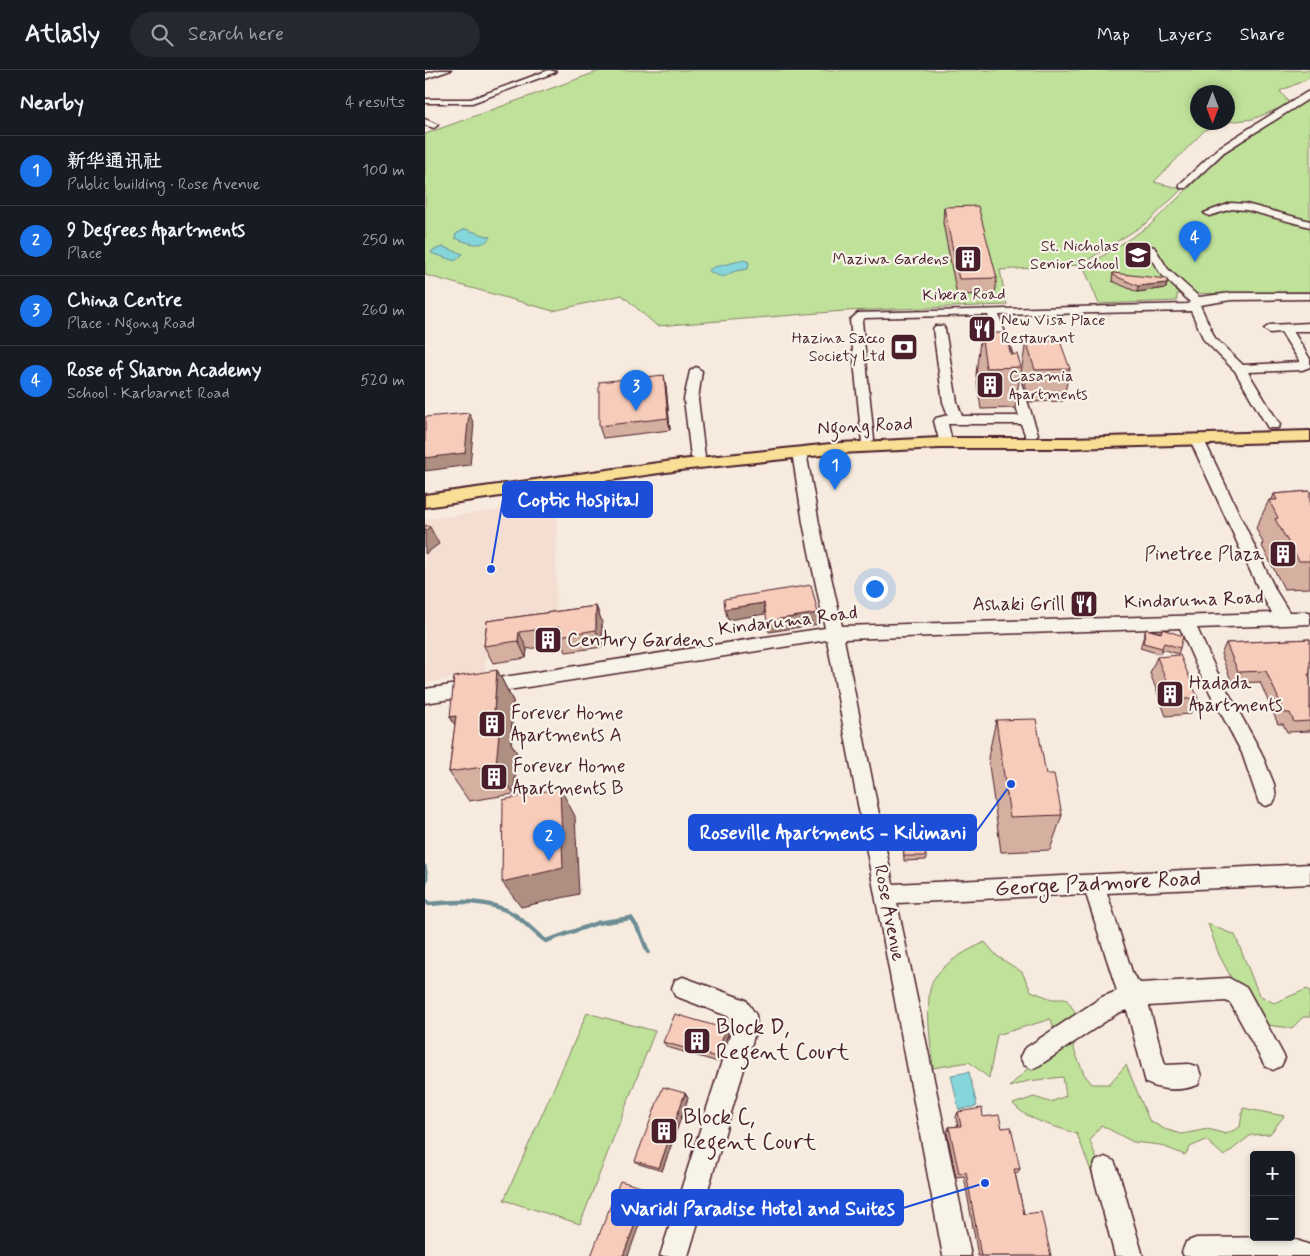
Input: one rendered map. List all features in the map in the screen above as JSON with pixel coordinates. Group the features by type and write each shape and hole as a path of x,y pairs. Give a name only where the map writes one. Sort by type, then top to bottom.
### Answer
{"main road":[{"name":"Ngong Road","path":"425,487 466,488 799,452 940,443 1141,436 1273,425 1310,424"},
{"name":"Ngong Road","path":"425,501 466,488 795,445 944,437 1029,427 1197,440 1310,436"}],"street":[{"path":"426,86 447,70"},
{"path":"529,72 542,76"},
{"path":"425,100 472,101 552,72"},
{"path":"1183,186 1221,150 1310,94"},
{"path":"1209,213 1231,206 1246,207 1310,224"},
{"path":"1150,249 1162,269 1195,304 1210,340 1240,368 1273,425"},
{"name":"Kibera Road","path":"867,440 857,318 867,314 1195,304 1226,296 1310,296"},
{"path":"944,437 941,420 1029,427 992,311"},
{"path":"1269,330 1310,327"},
{"path":"1240,368 1302,366 1307,364 1285,328"},
{"path":"939,329 950,402 955,415 954,420"},
{"path":"696,371 691,399 698,457"},
{"path":"1197,440 1268,592 1284,619"},
{"name":"Rose Avenue","path":"799,452 811,523 824,575 957,1256"},
{"name":"Kindaruma Road","path":"425,696 834,633 1310,618"},
{"path":"1186,623 1207,670 1250,750 1265,787 1266,797"},
{"name":"George Padmore Road","path":"885,894 1310,874"},
{"path":"1094,885 1124,981 1135,995 1155,1074 1161,1077 1189,1076"},
{"path":"674,1256 745,1026 744,1015 738,1008 683,988"},
{"path":"1032,1057 1109,1004 1135,995 1229,989 1239,996 1273,1058"},
{"path":"1105,1170 1129,1256"},
{"path":"1196,1252 1288,1251 1303,1256"}],"shaded area":[{"path":"557,503 556,620 487,636 485,673 425,683 425,519"}],"green space":[{"path":"602,70 1310,70 1310,78 1280,91 1290,104 1253,119 1235,121 1235,85 1190,85 1190,130 1205,130 1154,182 1182,189 1148,222 1080,265 1000,270 1007,305 844,311 657,326 622,295 553,311 425,275 425,134"},
{"path":"1310,98 1310,292 1177,294 1177,301 1099,304 1084,268 1149,226 1225,153"},
{"path":"1208,924 1235,935 1259,995 1274,1003 1307,989 1310,991 1310,1017 1303,1017 1292,1028 1256,1024 1219,955"},
{"path":"985,942 997,956 1022,972 1031,991 1052,999 1066,999 1080,1022 1079,1032 1073,1047 1084,1074 1092,1084 1109,1084 1126,1065 1149,1120 1164,1129 1182,1134 1208,1129 1226,1134 1240,1127 1243,1108 1284,1116 1270,1134 1251,1135 1224,1156 1206,1140 1190,1147 1185,1155 1160,1145 1133,1142 1101,1125 1090,1141 1101,1170 1094,1179 1077,1134 1035,1119 1013,1104 1034,1097 1050,1102 1066,1096 1063,1077 1028,1081 1009,1087 1033,1063 1055,1034 1051,1019 997,1035 989,1078 969,1062 933,1068 929,1020 931,984 940,971 952,961"},
{"path":"587,1013 655,1031 580,1224 504,1200"}],"water":[{"path":"465,229 490,237 487,241 478,244 455,238 456,234"},
{"path":"443,247 463,254 455,261 431,253 433,250"},
{"path":"744,260 749,262 748,269 735,271 723,277 711,273 709,270 714,267"},
{"path":"969,1072 977,1106 959,1110 951,1075"}],"building":[{"name":"Maziwa Gardens","path":"978,206 997,278 959,279 944,207"},
{"path":"1113,273 1167,279 1167,283 1138,286 1113,275"},
{"path":"981,333 1005,333 1011,355 1017,354 1021,367 986,368"},
{"path":"1026,341 1060,341 1070,369 1035,370"},
{"path":"664,375 668,418 599,426 599,382"},
{"path":"469,413 465,453 425,458 425,417"},
{"path":"1310,491 1310,561 1299,561 1275,519 1278,518 1269,500 1277,500 1274,494"},
{"path":"811,585 818,613 767,621 764,603 725,609 724,599"},
{"path":"596,606 596,630 559,636 560,627 519,632 518,641 484,646 487,621"},
{"path":"1146,629 1161,633 1162,629 1183,636 1180,648 1164,643 1162,648 1143,643"},
{"path":"1310,639 1310,674 1308,674 1310,678 1310,721 1294,722 1290,713 1285,713 1266,671 1238,672 1226,643"},
{"path":"1180,655 1198,698 1174,700 1157,657"},
{"path":"497,670 493,725 500,724 496,765 449,772 456,716 450,717 454,677"},
{"path":"1036,719 1046,774 1054,774 1062,815 1010,817 996,720"},
{"path":"560,788 563,868 502,882 503,800"},
{"path":"902,824 923,824 926,856 904,856"},
{"name":"Block D, Regent Court","path":"675,1014 726,1029 716,1057 663,1042"},
{"name":"Block C, Regent Court","path":"663,1087 685,1093 659,1168 635,1161"},
{"path":"982,1108 983,1117 999,1115 1002,1128 1011,1127 1020,1169 1014,1169 1024,1214 1041,1212 1051,1256 981,1256 966,1172 959,1173 949,1127 961,1126 958,1112"},
{"path":"620,1181 648,1189 623,1256 591,1256"}],"waterway":[{"path":"425,866 427,877 425,887"},
{"path":"425,900 429,904 450,902 483,903 503,909 513,914 546,941 597,923 631,918 640,932 648,952"}],"place":[{"name":"St. Nicholas Senior School","path":"1138,255"},
{"name":"Maziwa Gardens","path":"968,259"},
{"name":"Rose of Sharon Academy","path":"1195,262"},
{"name":"New Visa Place Restaurant","path":"982,329"},
{"name":"Hazina Sacco Society Ltd","path":"904,347"},
{"name":"Casamia Apartments","path":"990,385"},
{"name":"China Centre","path":"636,411"},
{"name":"新华通讯社","path":"835,490"},
{"name":"Pinetree Plaza","path":"1283,554"},
{"name":"Coptic Hospital","path":"491,569"},
{"name":"Ashaki Grill","path":"1084,604"},
{"name":"Century Gardens","path":"548,640"},
{"name":"Hadada Apartments","path":"1170,694"},
{"name":"Forever Home Apartments A","path":"492,724"},
{"name":"Forever Home Apartments B","path":"494,777"},
{"name":"Roseville Apartments - Kilimani","path":"1011,784"},
{"name":"9 Degrees Apartments","path":"549,861"},
{"name":"Block D, Regent Court","path":"697,1041"},
{"name":"Block C, Regent Court","path":"664,1131"},
{"name":"Waridi Paradise Hotel and Suites","path":"985,1183"}]}
